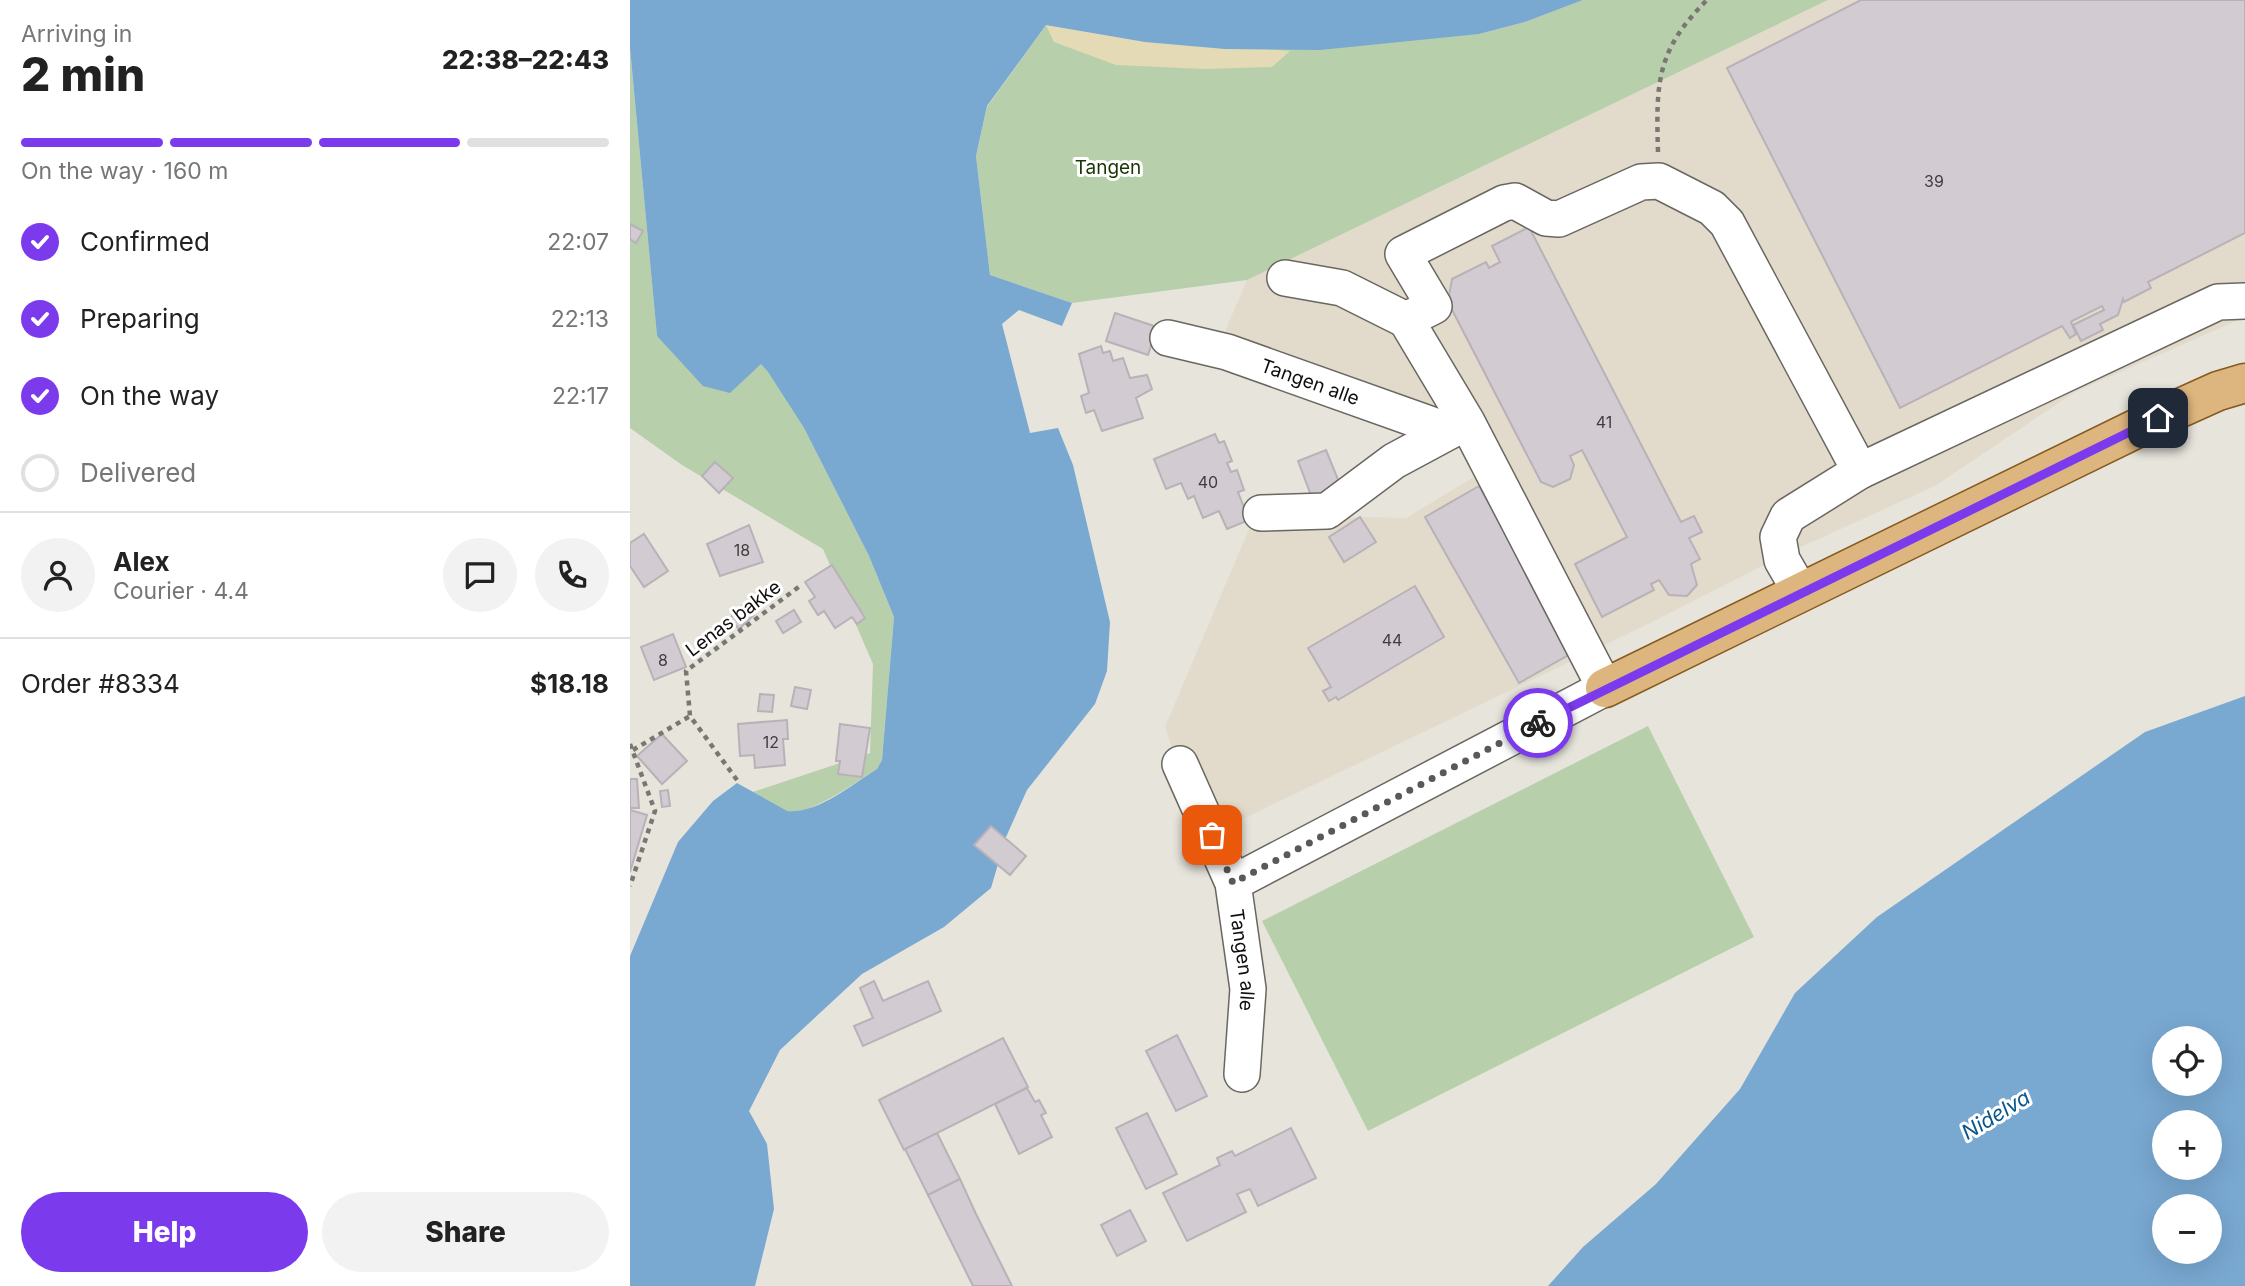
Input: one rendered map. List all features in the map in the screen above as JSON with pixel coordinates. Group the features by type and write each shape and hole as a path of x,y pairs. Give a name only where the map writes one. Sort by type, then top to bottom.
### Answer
{"main road":[{"name":"Tangen alle","path":"1605,688 2158,418 2218,391 2245,383"}],"street":[{"path":"1406,320 1434,306 1403,254 1504,203 1515,201 1546,218 1559,219 1641,182 1659,181 1712,208 1727,223 1860,471"},
{"path":"1285,278 1342,288 1406,320 1458,426 1605,688"},
{"path":"1801,593 1782,560 1778,537 1788,516 1860,471 2218,302 2245,301"},
{"name":"Tangen alle","path":"1168,338 1227,352 1458,426"},
{"path":"1261,513 1328,511 1394,461 1458,426"},
{"name":"Tangen alle","path":"1242,1074 1248,989 1233,883 1605,688"},
{"path":"1180,764 1233,883"}],"path":[{"path":"1659,181 1656,108 1660,69 1670,46 1689,18 1707,0"},
{"name":"Lenas bakke","path":"690,716 686,671 800,586"},
{"path":"633,750 690,716 737,780"},
{"path":"630,744 655,811 630,886"}],"shaded area":[{"path":"1828,0 2245,0 2245,317 2075,392 1935,486 1790,552 1644,626 1203,838 1165,727 1255,515 1406,518 1484,471 1430,420 1220,343 1247,280"}],"green space":[{"name":"Tangen","path":"1583,0 1828,0 1247,280 1072,303 990,275 976,156 987,107 1046,25 1479,34 1525,22"},
{"path":"630,48 657,336 761,364 768,372 804,428 869,556 894,617 882,760 877,769 808,809 783,810 753,792 870,753 873,664 823,549 682,465 630,428"},
{"path":"1648,726 1754,937 1368,1131 1262,921"}],"sand":[{"path":"1046,25 1107,35 1290,51 1272,67 1204,69 1116,65 1054,42"}],"water":[{"path":"630,0 1583,0 1525,22 1479,34 1320,50 1225,49 1145,42 1046,25 987,106 976,156 990,275 1072,303 1062,326 1019,310 1002,324 1030,433 1058,428 1073,465 1110,622 1107,671 1095,704 1027,790 1006,837 991,888 944,927 862,974 780,1050 749,1111 767,1144 774,1209 755,1286 630,1286 630,956 678,842 713,801 737,783 787,811 799,811 834,797 877,769 882,760 894,617 869,556 804,428 768,372 761,364 730,393 703,386 657,336 630,48"},
{"name":"Nidelva","path":"2245,696 2245,1286 1548,1286 1583,1247 1656,1184 1740,1089 1795,993 1877,917 2145,732"}],"building":[{"path":"1861,0 2245,0 2245,233 2148,282 2151,288 2124,302 2123,299 2118,315 2100,324 2103,330 2081,341 2073,325 2104,310 2102,306 2071,322 2076,334 2070,338 2062,326 1900,408 1727,68"},
{"path":"630,224 643,231 636,243 630,239"},
{"path":"1529,227 1681,522 1694,516 1702,532 1689,538 1700,559 1691,564 1697,585 1687,596 1669,595 1659,580 1651,584 1654,590 1602,617 1575,564 1627,537 1582,450 1570,456 1574,465 1570,479 1553,487 1541,482 1448,302 1452,279 1486,262 1489,268 1500,262 1492,246"},
{"path":"1115,313 1157,327 1148,355 1106,341"},
{"path":"1101,346 1103,353 1110,351 1113,361 1123,358 1130,378 1147,375 1152,389 1136,398 1143,418 1102,431 1094,410 1086,413 1081,396 1089,393 1079,354"},
{"path":"1215,434 1219,443 1224,441 1232,461 1227,463 1231,472 1237,470 1244,490 1238,492 1249,520 1227,529 1219,511 1203,518 1194,496 1188,499 1181,483 1166,489 1154,459"},
{"path":"1326,450 1341,487 1312,498 1298,461"},
{"path":"715,462 733,478 719,493 702,476"},
{"path":"1479,486 1572,653 1519,683 1425,517"},
{"path":"1360,517 1376,542 1344,562 1329,537"},
{"path":"749,525 763,562 720,576 707,544"},
{"path":"644,534 668,571 644,587 630,566 630,543"},
{"path":"832,565 865,618 857,624 852,617 835,628 824,611 818,615 809,601 815,597 805,582"},
{"path":"1415,586 1444,637 1338,700 1336,697 1329,701 1323,691 1331,687 1308,648"},
{"path":"743,605 754,615 739,629 729,619"},
{"path":"794,610 801,622 783,633 776,621"},
{"path":"673,634 686,667 654,680 641,647"},
{"path":"795,687 811,690 807,709 791,706"},
{"path":"760,694 774,695 772,712 758,711"},
{"path":"787,720 788,739 783,739 785,765 755,768 754,755 740,756 738,724"},
{"path":"840,724 870,728 862,777 838,774 840,761 836,761"},
{"path":"662,734 687,761 662,784 637,756"},
{"path":"630,779 637,779 639,808 630,808"},
{"path":"668,790 670,806 662,807 660,791"},
{"path":"630,810 647,815 630,872"},
{"path":"991,826 1026,856 1010,875 974,845"},
{"path":"874,981 883,1001 928,981 941,1011 863,1046 854,1026 873,1018 860,988"},
{"path":"1177,1035 1207,1096 1176,1111 1146,1051"},
{"path":"1003,1038 1028,1087 904,1150 879,1100"},
{"path":"1027,1088 1035,1102 1039,1100 1046,1113 1041,1115 1052,1137 1019,1154 995,1104"},
{"path":"1147,1113 1177,1174 1146,1189 1116,1128"},
{"path":"1291,1128 1316,1178 1258,1206 1250,1189 1237,1194 1246,1212 1187,1241 1163,1193 1220,1165 1217,1158 1232,1151 1235,1156"},
{"path":"937,1133 960,1179 928,1195 905,1149"},
{"path":"960,1179 1012,1286 973,1286 928,1195"},
{"path":"1130,1210 1146,1241 1117,1256 1101,1225"}],"way so far":[{"path":"1212,835 1233,883 1538,723"}],"route":[{"path":"1538,723 2158,418"}]}
